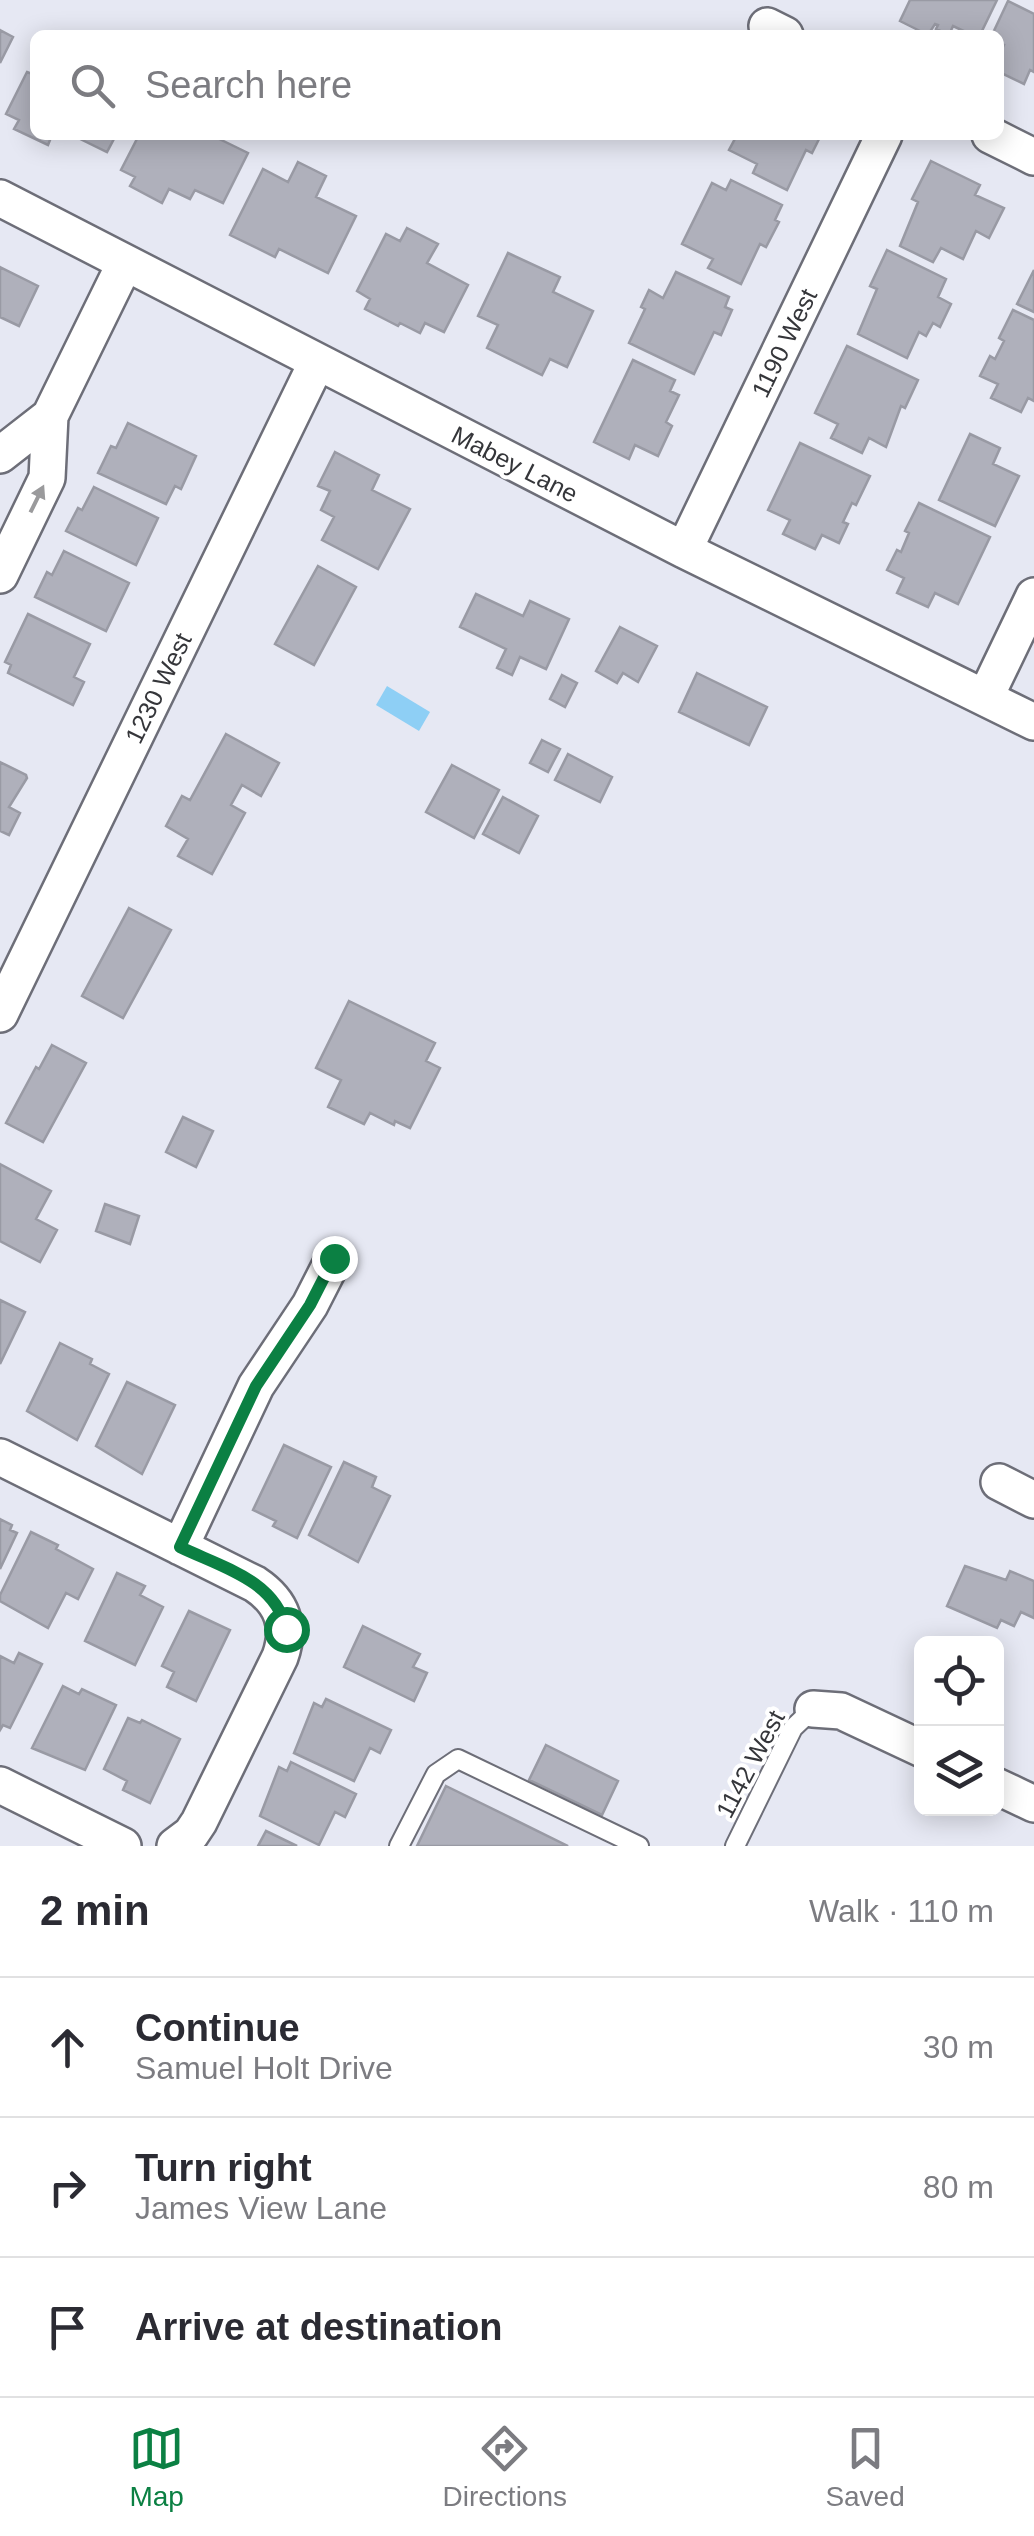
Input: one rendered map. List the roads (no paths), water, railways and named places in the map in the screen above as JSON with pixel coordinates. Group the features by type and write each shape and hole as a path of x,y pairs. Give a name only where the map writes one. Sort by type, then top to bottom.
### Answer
{"street":[{"name":"1190 West","path":"684,550 882,140"},
{"path":"1000,140 1034,157"},
{"name":"Mabey Lane","path":"0,198 684,550 1034,722"},
{"path":"0,575 47,478 50,416 125,263"},
{"name":"1230 West","path":"0,1014 317,362"},
{"path":"0,454 50,416"},
{"path":"984,698 1034,596"},
{"path":"180,1547 256,1386 310,1305 334,1258"},
{"path":"0,1457 255,1584 276,1602 283,1615 285,1643 280,1657 199,1822 176,1846"},
{"path":"999,1482 1034,1500"},
{"path":"814,1709 841,1711 914,1746"},
{"path":"0,1785 124,1846"},
{"path":"1004,1790 1034,1804"}],"lane":[{"name":"1142 West","path":"735,1846 793,1728 814,1709"},
{"path":"399,1846 436,1774 458,1759 639,1846"}],"water":[{"path":"387,686 430,712 419,731 376,705"}]}
